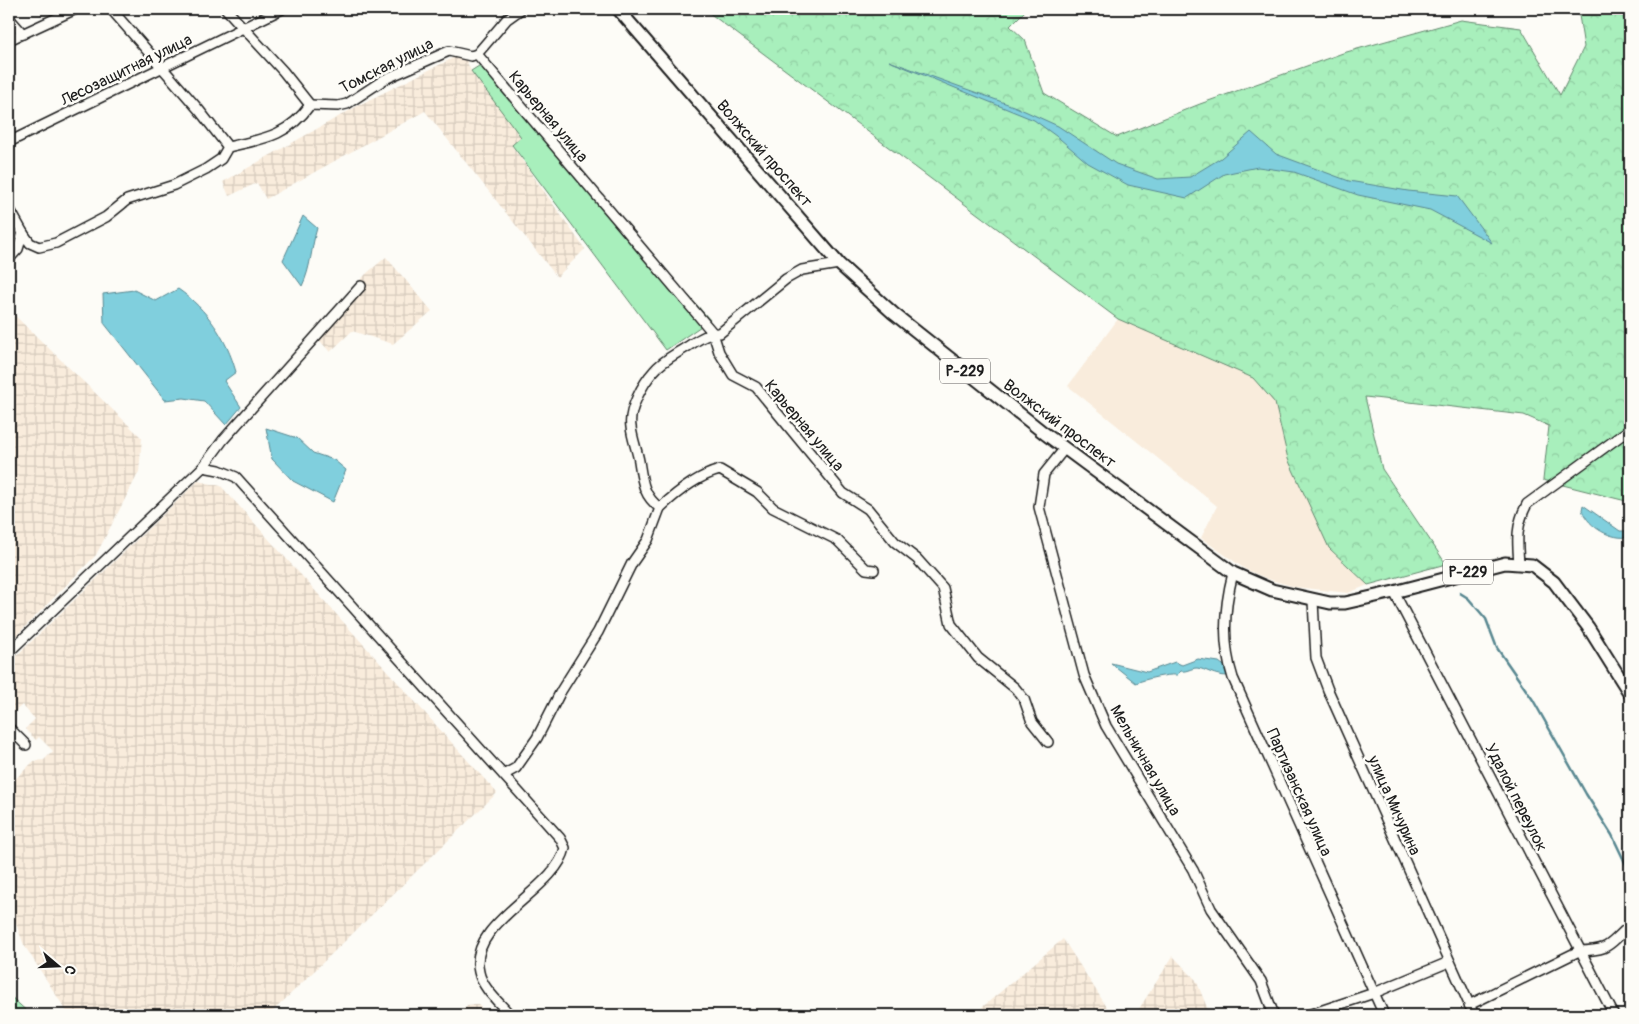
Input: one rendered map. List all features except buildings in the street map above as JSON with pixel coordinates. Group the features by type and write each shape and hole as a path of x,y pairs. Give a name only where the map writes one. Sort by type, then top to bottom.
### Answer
{"main road":[{"name":"Волжский проспект","path":"618,9 839,264 893,313 1065,448 1233,573 1272,590 1313,601 1345,603 1484,568 1519,564 1532,565 1543,571 1554,582 1588,627 1630,694"}],"street":[{"path":"9,40 76,9"},
{"path":"111,9 163,68 228,147"},
{"path":"9,208 30,243 39,247 56,243 106,217 127,200 174,185 206,169 220,159 228,147 264,139 285,131 301,118 310,105 284,71 226,9"},
{"name":"Лесозащитная улица","path":"9,142 282,9"},
{"path":"477,54 502,25 521,9"},
{"path":"9,18 22,34"},
{"name":"Томская улица","path":"310,105 338,106 347,104 385,79 449,51 471,56 477,54"},
{"name":"Карьерная улица","path":"477,54 713,333 719,352 734,375 756,387 843,493 868,509 895,542 917,559 944,588 951,624 978,658 1015,688 1024,699 1032,722 1048,742"},
{"path":"9,259 18,249 23,233"},
{"path":"660,508 649,500 642,483 636,443 631,427 632,414 640,394 653,371 668,359 713,333 720,333 802,270 839,264"},
{"path":"9,652 203,467 229,433 361,286"},
{"path":"1519,564 1516,534 1527,504 1630,429"},
{"name":"Мельничная улица","path":"1065,448 1044,474 1039,507 1084,675 1106,726 1193,870 1211,909 1261,981 1274,1015"},
{"path":"203,467 219,470 236,477 505,774 560,838 565,848 560,863 496,925 487,937 478,959 479,973 487,987 510,1015"},
{"path":"505,774 516,768 537,738 562,691 598,632 632,563 648,540 660,508 679,491 710,473 720,470 757,492 773,508 837,540 866,569 874,570"},
{"name":"Партизанская улица","path":"1233,573 1228,592 1226,620 1226,655 1233,678 1384,1015"},
{"name":"Удалой переулок","path":"1394,592 1579,951 1614,1015"},
{"name":"улица Мичурина","path":"1313,601 1316,658 1328,690 1474,1015"},
{"path":"9,728 26,745"},
{"path":"1469,1005 1579,951 1599,951 1610,946 1630,926"},
{"path":"1308,1015 1374,993 1449,962"}],"shaded area":[{"path":"463,53 471,71 521,137 512,146 585,249 557,277 425,111 266,199 257,183 229,196 223,182 361,104"},
{"path":"386,257 432,311 393,344 352,331 330,352 312,332 366,274"},
{"path":"9,310 142,438 139,472 96,555 9,643"},
{"path":"1118,319 1253,378 1275,403 1288,459 1329,548 1368,585 1348,593 1295,587 1268,579 1245,569 1201,538 1217,506 1068,386"},
{"path":"198,481 221,486 497,793 269,1015 69,1015 24,945 9,906 9,785 34,761 44,760 53,751 39,737 36,740 25,729 35,719 22,705 11,715 9,713 9,663"},
{"path":"1063,939 1112,1015 973,1015"},
{"path":"1173,956 1196,980 1210,1015 1135,1015"},
{"path":"477,1004 489,1015 460,1015 467,1005"}],"green space":[{"path":"704,9 1027,9 1010,26 1025,40 1044,93 1117,137 1200,104 1343,53 1461,20 1521,28 1560,95 1584,47 1578,9 1630,9 1630,502 1543,480 1549,426 1524,415 1365,397 1382,469 1446,564 1368,585 1329,548 1288,459 1275,403 1253,378 1118,319"},
{"path":"482,64 710,320 666,350 512,145 521,137 471,71"},
{"path":"9,995 31,1015 9,1015"}],"water":[{"path":"889,61 1016,107 1058,126 1116,164 1158,179 1190,177 1221,158 1251,132 1276,154 1349,181 1408,191 1457,196 1492,243 1430,210 1358,195 1294,172 1258,167 1224,174 1187,198 1128,185 1088,163 1034,120"},
{"path":"303,216 317,228 302,286 283,260"},
{"path":"178,289 207,315 221,337 232,360 236,372 224,381 241,407 226,425 204,401 184,398 165,400 104,323 103,294 134,290 156,301"},
{"path":"266,428 297,438 313,453 334,460 346,470 333,502 293,481 272,459"},
{"path":"1583,505 1620,531 1630,531 1630,537 1608,535 1595,527 1585,516 1582,510"},
{"path":"1198,659 1219,662 1227,668 1228,676 1197,668 1181,671 1177,675 1156,677 1136,683 1111,663 1147,672 1175,662 1182,665"}],"waterway":[{"path":"1460,593 1468,598 1486,619 1497,648 1533,700 1586,794 1612,835 1630,873"}],"railway":[{"path":"9,1010 12,1015"}]}
